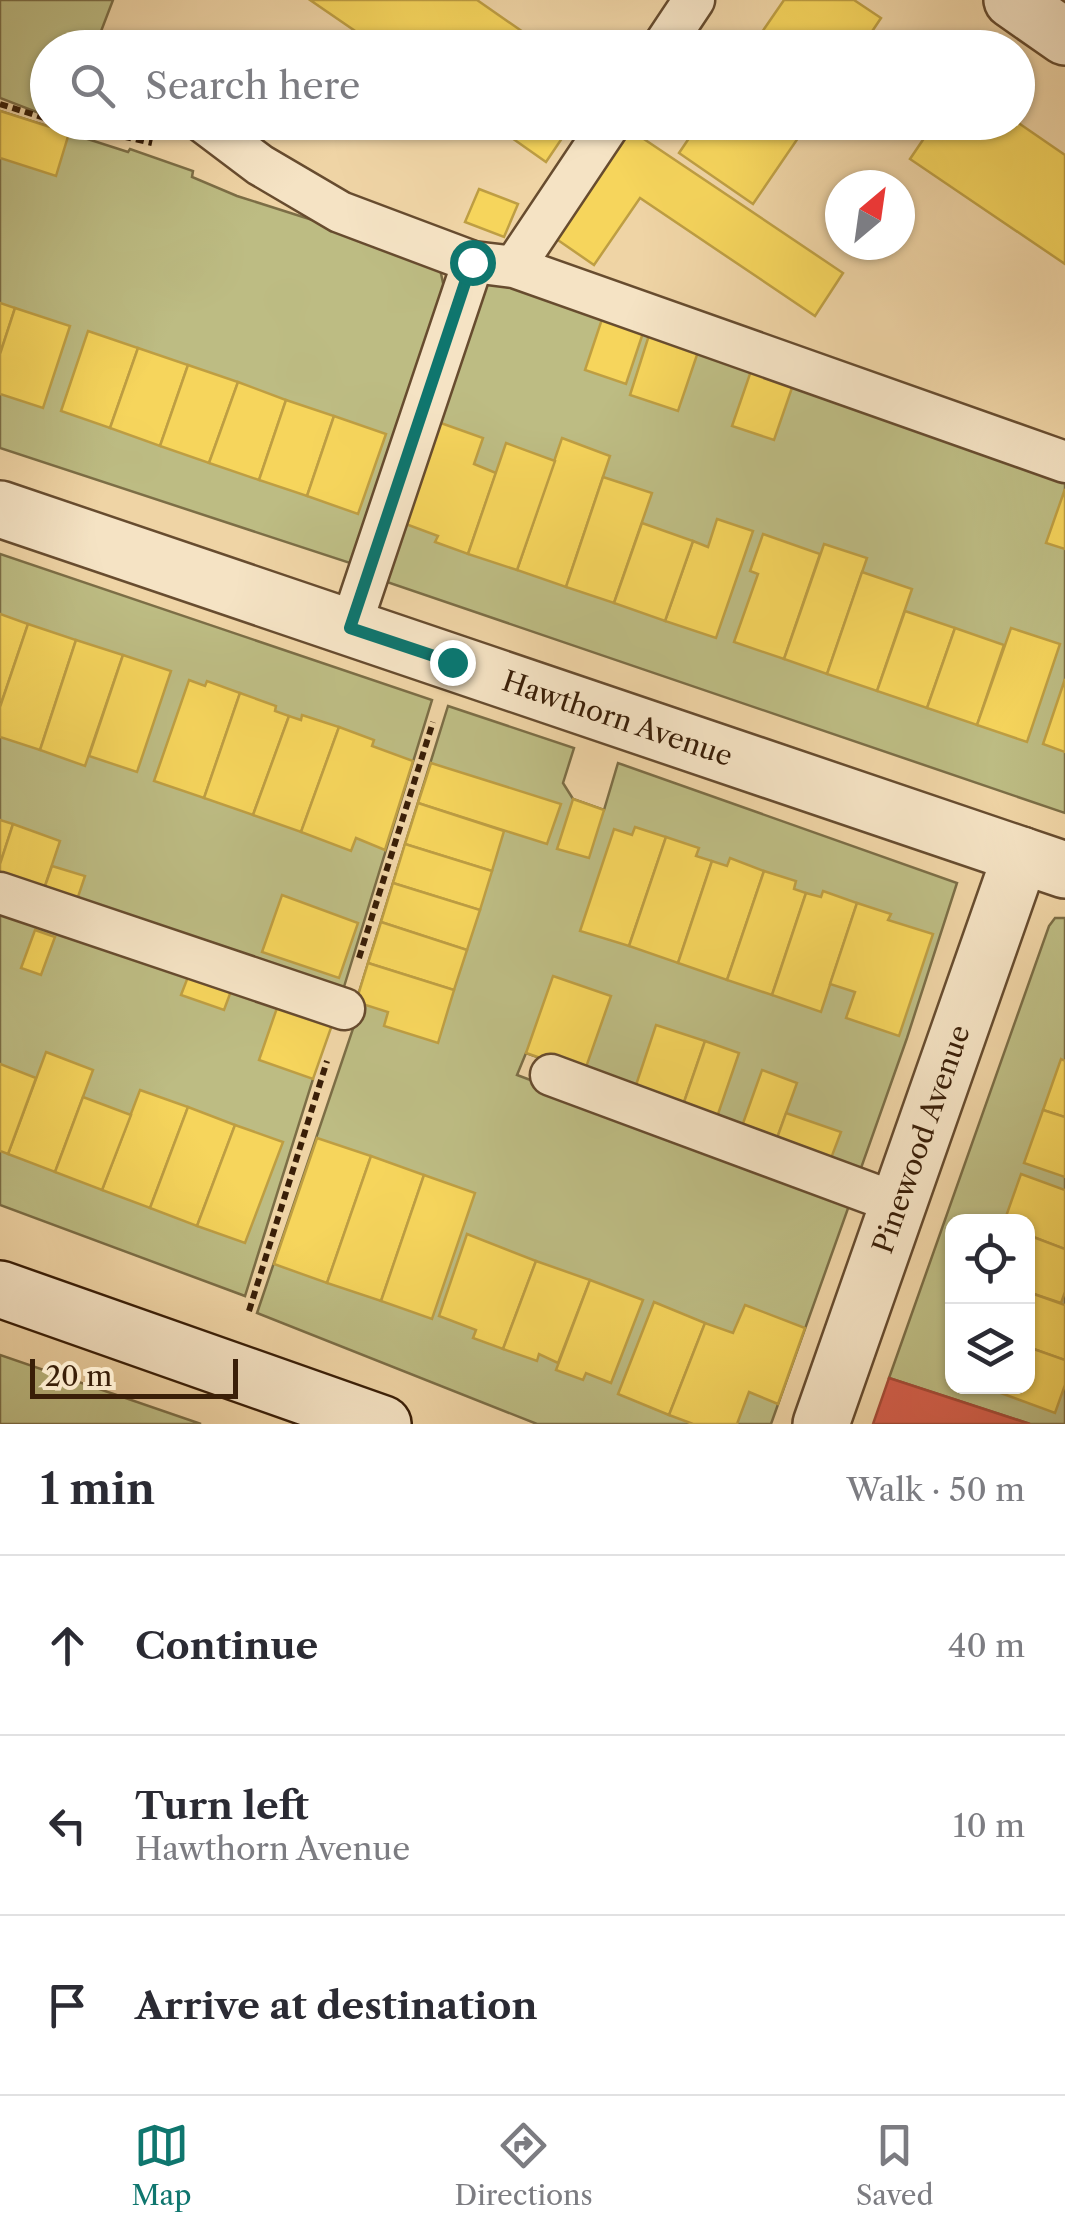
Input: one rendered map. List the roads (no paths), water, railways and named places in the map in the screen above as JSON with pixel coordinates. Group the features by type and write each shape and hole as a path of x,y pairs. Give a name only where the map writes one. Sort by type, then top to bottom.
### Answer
{"street":[{"path":"1012,0 1065,38"},
{"name":"Hawthorn Avenue","path":"0,509 1043,863"},
{"name":"Pinewood Avenue","path":"822,1424 899,1204 1043,863"},
{"path":"0,1289 383,1424"}],"lane":[{"path":"674,30 694,0"},
{"path":"227,140 260,165 340,212 472,262 514,266 1065,462"},
{"path":"514,266 599,140"},
{"path":"350,628 472,262"},
{"path":"0,893 344,1008"},
{"path":"551,1075 899,1204"}]}
